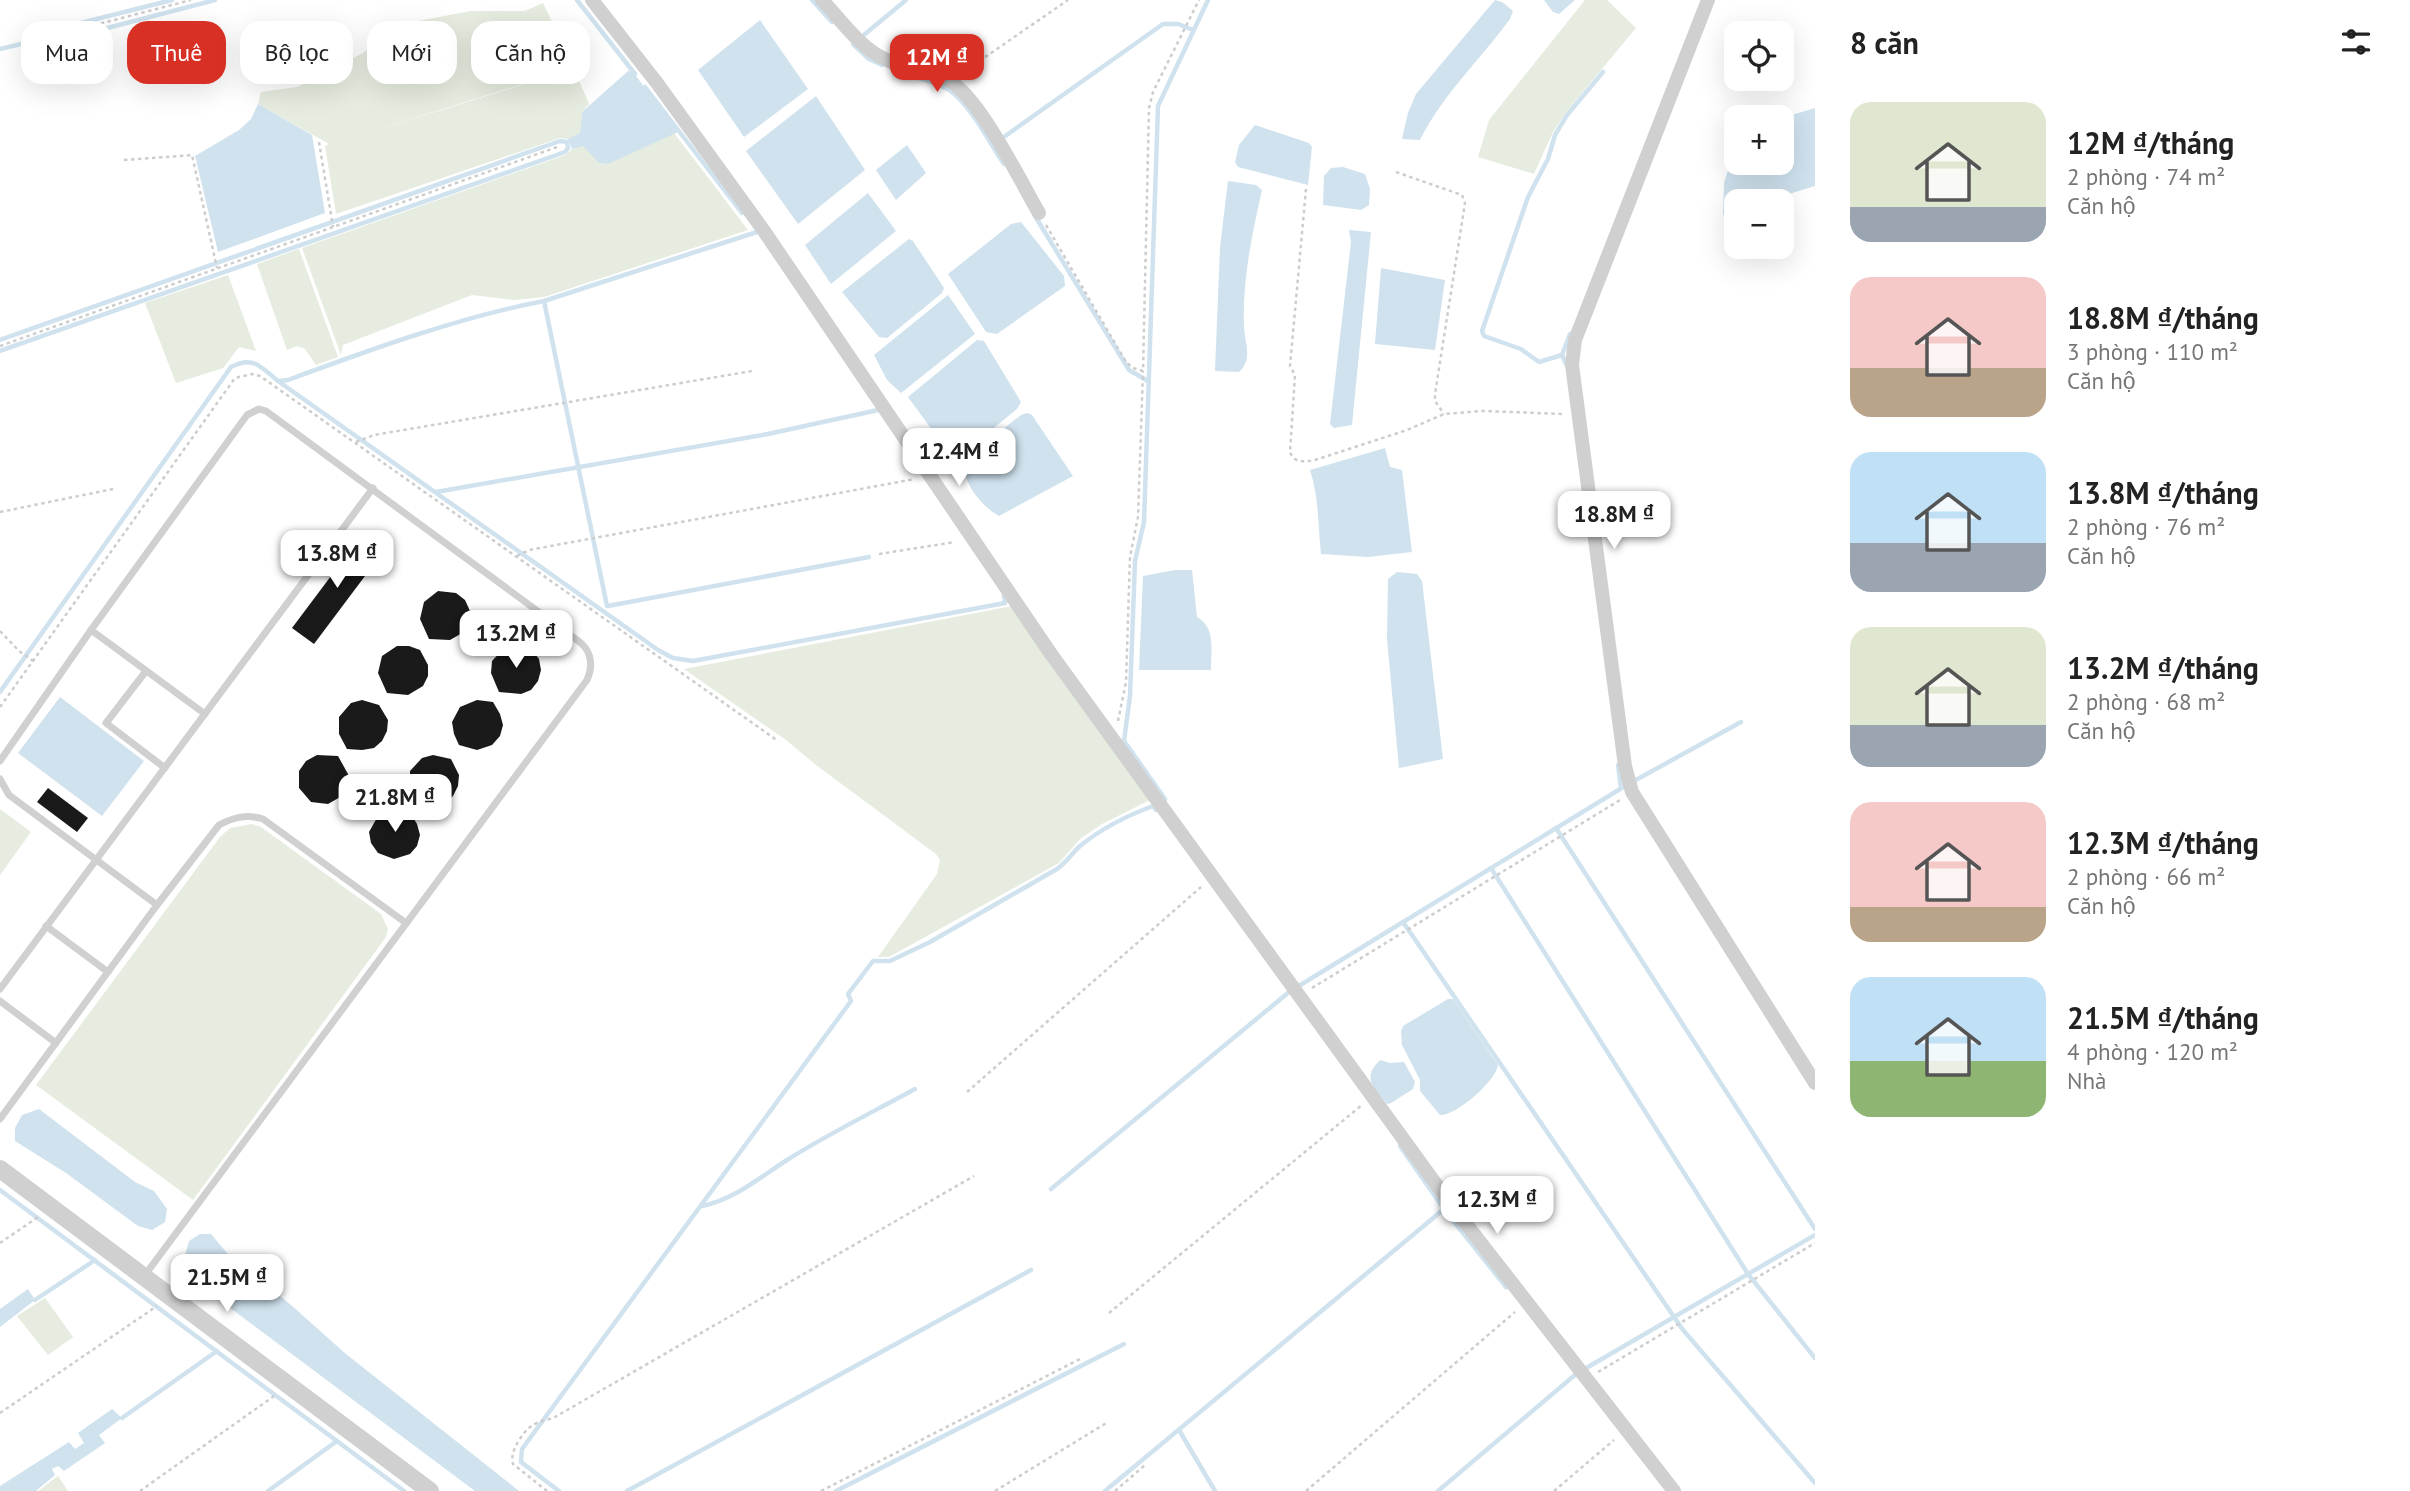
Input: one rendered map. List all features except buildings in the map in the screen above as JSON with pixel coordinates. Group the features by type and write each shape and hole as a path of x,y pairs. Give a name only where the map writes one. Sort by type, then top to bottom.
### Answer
{"street":[{"path":"592,0 657,83 764,231 1051,654 1526,1303 1674,1491"},
{"path":"822,0 865,47 877,55 950,81 981,115 1039,213"},
{"path":"1708,0 1575,340 1572,365 1625,766 1632,792 1815,1083"},
{"path":"0,1169 430,1491"}],"lane":[{"path":"0,761 91,630 251,411 259,409 266,411 373,488 581,643 591,662 587,680 145,1276"},
{"path":"0,989 373,488"},
{"path":"91,630 205,714"},
{"path":"146,671 106,723 165,768"},
{"path":"0,779 9,795 157,905"},
{"path":"0,1119 219,825 234,818 251,816 263,819 406,923"},
{"path":"46,926 108,972"},
{"path":"0,1001 56,1043"}],"path":[{"path":"110,21 191,0"},
{"path":"950,81 1068,0"},
{"path":"1114,737 1126,682 1129,572 1138,517 1149,108 1153,92 1199,0"},
{"path":"319,142 333,227"},
{"path":"0,346 560,146"},
{"path":"124,160 192,155 217,268"},
{"path":"1396,172 1462,195 1465,203 1435,394 1435,401 1444,414"},
{"path":"1306,189 1290,366 1295,375 1290,452 1292,458 1312,461 1444,414 1482,411 1579,415"},
{"path":"1039,213 1126,362 1133,368 1143,370"},
{"path":"355,443 374,435 752,371"},
{"path":"0,707 235,378 251,374 260,376 778,741"},
{"path":"516,557 529,550 915,479 928,474"},
{"path":"0,512 113,489"},
{"path":"879,554 972,539"},
{"path":"0,631 33,661"},
{"path":"1300,995 1632,792"},
{"path":"967,1092 1214,876"},
{"path":"1109,1312 1373,1096"},
{"path":"547,1491 513,1464 511,1459 512,1452 534,1423 555,1418 974,1176"},
{"path":"0,1243 52,1208"},
{"path":"1587,1379 1815,1243"},
{"path":"0,1413 171,1296"},
{"path":"1306,1491 1526,1303"},
{"path":"821,1491 1083,1358"},
{"path":"140,1491 289,1386"},
{"path":"995,1491 1108,1422"},
{"path":"1555,1491 1627,1429"},
{"path":"1115,1491 1145,1465"}],"shaded area":[{"path":"1585,0 1607,0 1636,28 1566,112 1553,132 1534,174 1478,157 1489,120"},
{"path":"543,3 552,21 471,21 471,84 523,84 344,140 525,84 580,84 589,104 582,112 580,134 568,139 560,138 336,214 325,146 329,144 258,104 261,92 303,84 353,84 353,58 367,49 367,84 457,84 457,21 418,21 471,11 525,11"},
{"path":"674,133 748,230 544,297 515,300 472,295 343,345 341,355 302,248 565,155 583,145 599,163 608,164"},
{"path":"299,249 338,357 316,365 305,349 297,346 287,350 257,264"},
{"path":"228,275 256,351 239,347 223,368 176,383 145,303"},
{"path":"1012,606 1150,800 1102,824 1080,839 1059,863 889,957 878,957 937,874 940,860 936,854 786,740 684,669"},
{"path":"0,809 31,832 0,875"},
{"path":"252,824 261,827 381,914 388,929 386,937 193,1200 36,1085 220,837 230,828"},
{"path":"45,1298 73,1337 48,1355 17,1316"},
{"path":"58,1476 68,1491 38,1491"}],"water":[{"path":"1495,0 1513,11 1510,19 1451,92 1420,140 1402,139 1416,94"},
{"path":"1544,0 1575,0 1559,14 1553,12"},
{"path":"760,20 808,89 744,137 698,70"},
{"path":"628,71 633,72 678,132 608,164 599,163 583,146 572,149 568,139 580,133 582,112"},
{"path":"816,96 865,170 798,224 746,151"},
{"path":"258,104 312,135 325,213 218,252 195,156 239,130 251,119"},
{"path":"1815,108 1815,186 1794,193 1794,189 1724,189 1723,215 1724,183 1726,175 1794,175 1794,114"},
{"path":"1255,125 1309,143 1312,147 1308,185 1238,167 1235,162 1239,145"},
{"path":"907,145 926,173 896,200 876,170"},
{"path":"1343,167 1365,174 1370,189 1369,205 1361,210 1323,205 1324,176 1331,168"},
{"path":"1228,181 1256,185 1262,190 1246,275 1244,327 1247,357 1239,372 1215,371 1220,247"},
{"path":"868,193 896,231 831,284 805,245"},
{"path":"1021,222 1064,276 1065,286 997,334 986,332 948,274 1011,224"},
{"path":"1349,230 1371,232 1352,425 1334,428 1330,424 1351,242"},
{"path":"909,239 944,288 942,293 887,338 879,337 842,292"},
{"path":"1381,268 1445,280 1435,350 1375,344"},
{"path":"948,295 975,334 901,393 887,380 874,355"},
{"path":"977,340 984,341 1021,402 1017,409 958,457 946,449 908,397"},
{"path":"1027,413 1032,415 1073,476 999,516 986,506 969,485 964,460"},
{"path":"1385,448 1390,467 1402,470 1412,552 1368,557 1321,554 1317,501 1310,470"},
{"path":"1192,570 1197,617 1210,633 1211,670 1139,670 1143,576"},
{"path":"1397,572 1417,574 1422,581 1443,759 1399,768 1387,639 1388,579"},
{"path":"60,697 144,761 102,816 18,753"},
{"path":"1448,999 1453,999 1498,1065 1490,1080 1465,1104 1440,1115 1420,1091 1420,1080 1402,1045 1401,1031 1403,1026"},
{"path":"1380,1060 1390,1063 1404,1062 1415,1082 1413,1089 1387,1104 1370,1078"},
{"path":"39,1109 135,1182 154,1191 167,1209 165,1222 152,1230 138,1226 66,1173 15,1141 15,1128 22,1115"},
{"path":"200,1234 211,1234 227,1253 346,1354 519,1491 475,1491 185,1274 182,1266 189,1241"},
{"path":"28,1289 35,1300 0,1327 0,1309"},
{"path":"112,1409 122,1418 99,1435 105,1443 64,1471 58,1466 52,1469 55,1475 36,1491 0,1491 0,1486 69,1442 75,1449 84,1443 78,1433"}],"waterway":[{"path":"172,0 53,30 54,36 61,40 215,0"},
{"path":"577,0 635,74"},
{"path":"812,0 832,22"},
{"path":"859,39 906,0"},
{"path":"1165,799 1124,741 1130,696 1135,561 1144,522 1158,106 1208,0"},
{"path":"1001,139 1163,24 1178,24 1193,30"},
{"path":"0,49 21,44"},
{"path":"853,44 869,59 882,65"},
{"path":"893,70 934,82 954,94 971,112 1004,164"},
{"path":"1562,355 1539,362 1521,349 1484,336 1482,331 1528,197 1548,159 1555,135 1567,115 1603,72"},
{"path":"645,87 742,213"},
{"path":"0,340 560,141 567,142 568,148 565,152 0,351"},
{"path":"1035,216 1129,370 1148,381"},
{"path":"0,692 231,367 251,362 278,381 288,380 415,335 544,301 757,232"},
{"path":"544,301 607,606"},
{"path":"1566,364 1562,355 1570,334"},
{"path":"278,381 673,658 693,661 1005,603 1004,595"},
{"path":"436,492 768,434 878,410"},
{"path":"608,606 869,557"},
{"path":"1051,1189 1289,992 1625,786 1741,722"},
{"path":"1618,765 1621,788"},
{"path":"559,1491 521,1462 522,1449 851,1001 848,994 873,961 890,961 930,942 1057,869 1080,846 1106,828 1153,806 1156,810"},
{"path":"1556,828 1815,1229"},
{"path":"1491,868 1748,1274 1815,1358"},
{"path":"1403,922 1683,1330 1815,1483"},
{"path":"702,1206 736,1193 818,1141 915,1089"},
{"path":"1400,1146 1444,1209 1506,1287"},
{"path":"0,1190 404,1491"},
{"path":"1105,1491 1444,1209"},
{"path":"1438,1491 1576,1374 1815,1235"},
{"path":"35,1300 95,1260"},
{"path":"627,1491 1031,1270"},
{"path":"836,1491 1124,1344"},
{"path":"122,1418 217,1351"},
{"path":"1179,1430 1215,1491"},
{"path":"268,1491 337,1441"}]}
